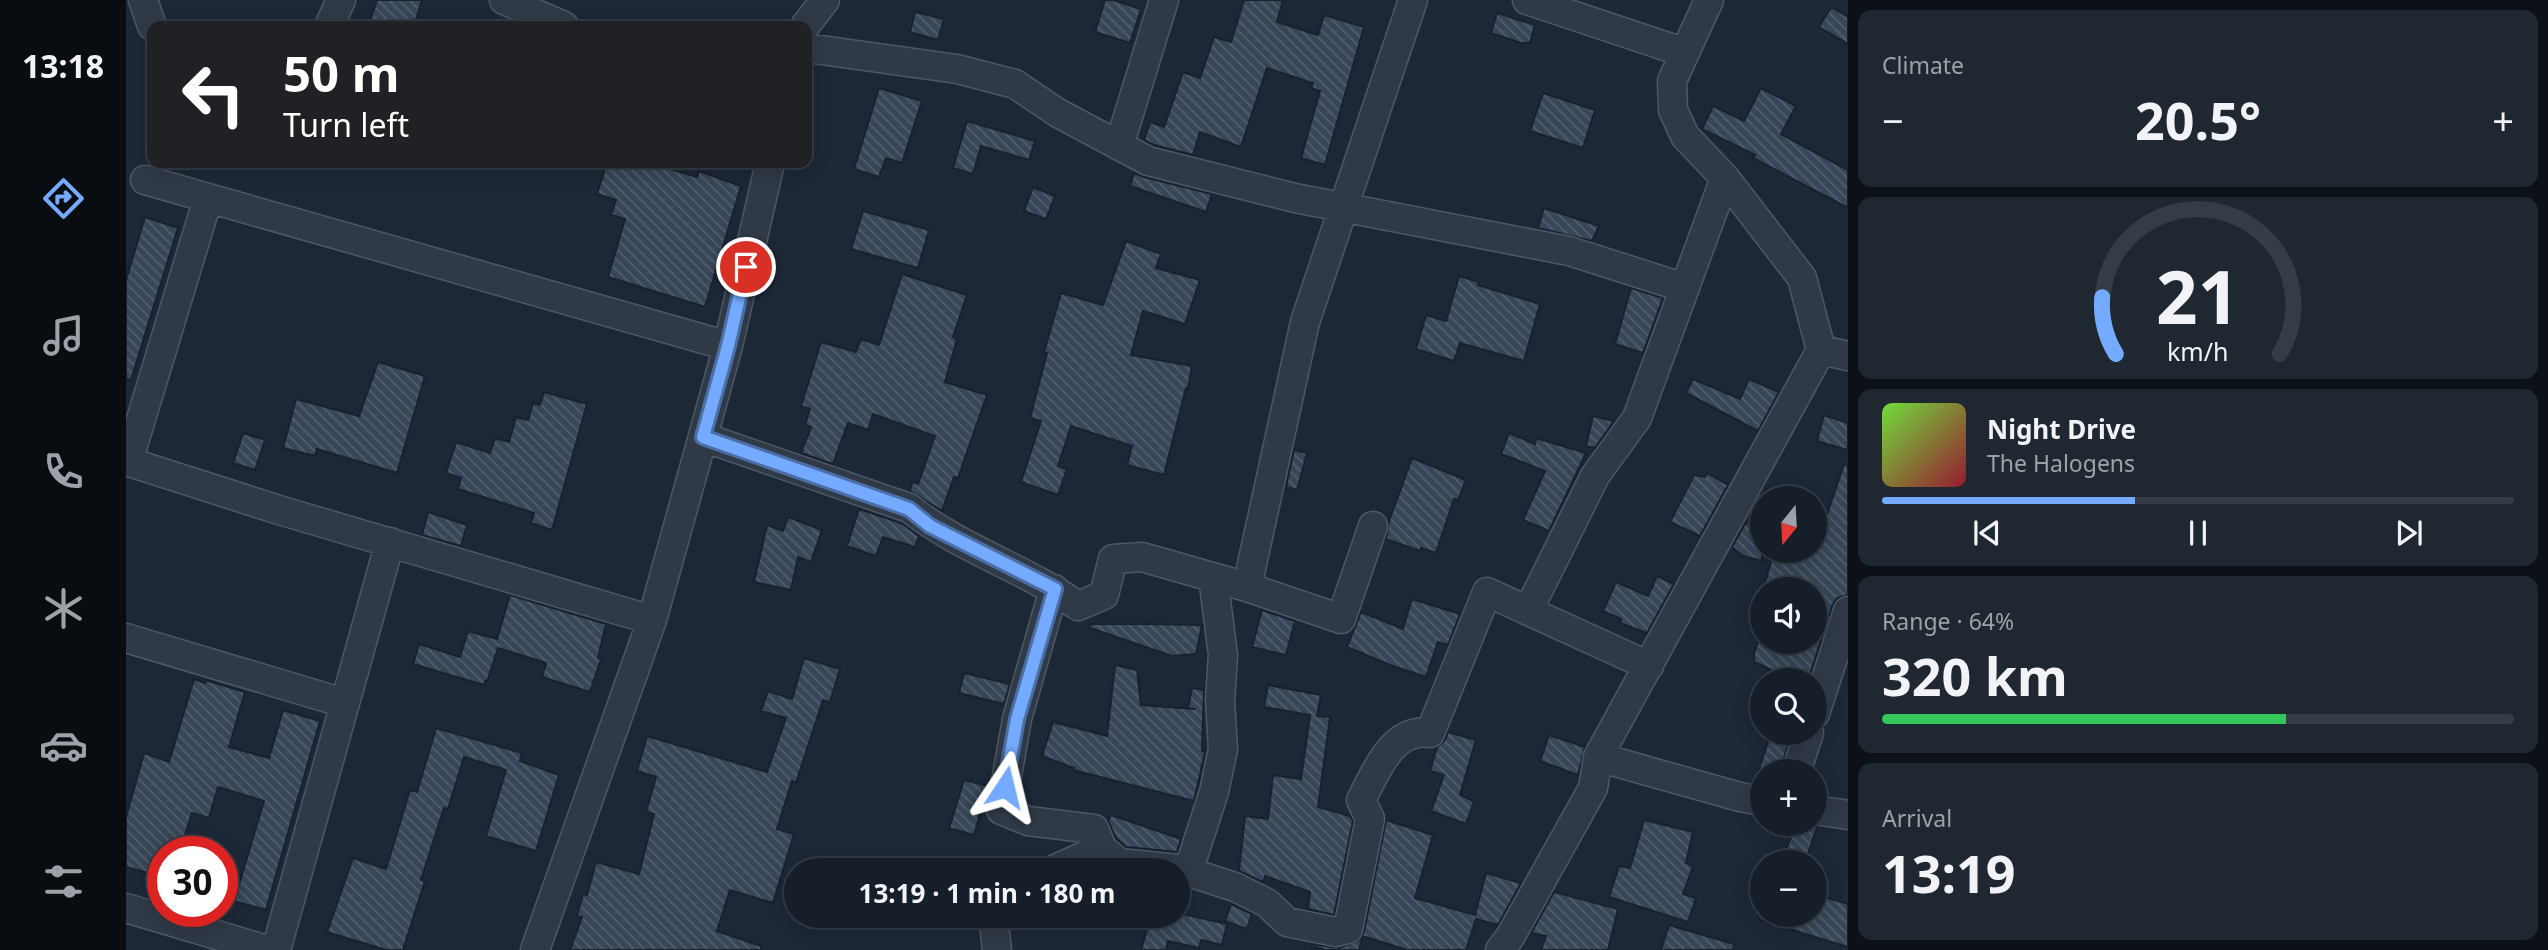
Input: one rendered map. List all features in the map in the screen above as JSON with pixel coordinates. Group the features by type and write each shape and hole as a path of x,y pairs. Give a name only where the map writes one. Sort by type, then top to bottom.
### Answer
{"street":[{"path":"143,0 150,21"},
{"path":"331,21 341,0"},
{"path":"504,0 562,16"},
{"path":"809,21 825,0"},
{"path":"1119,145 1164,0"},
{"path":"1247,587 1296,356 1343,206 1413,0"},
{"path":"1527,0 1684,52"},
{"path":"1500,950 1510,937 1593,788 1598,757 1835,353 1802,278 1725,178 1685,136 1673,110 1671,81 1709,0"},
{"path":"812,49 957,69 1015,84 1058,113 1149,161 1295,198 1569,251 1685,288"},
{"path":"135,177 156,168"},
{"path":"535,950 652,620 728,346 769,168"},
{"path":"135,177 728,346"},
{"path":"1528,611 1595,476 1637,418 1725,178"},
{"path":"208,198 127,461 652,620"},
{"path":"703,437 909,509 930,526 1055,589 1079,606 1104,595 1113,559 1142,557 1247,587 1341,619 1373,526"},
{"path":"276,950 390,542"},
{"path":"1190,866 1214,792 1223,749 1220,700 1223,655 1213,577"},
{"path":"1055,589 1017,719 1001,810 1028,821 1094,829 1102,848 1113,858"},
{"path":"1190,873 1234,887 1267,903 1287,922 1336,932 1348,929 1370,819 1361,800 1395,742 1418,731 1430,733 1487,592 1650,666"},
{"path":"1827,677 1848,611"},
{"path":"126,638 344,704"},
{"path":"1598,757 1750,799"},
{"path":"1827,812 1848,815"},
{"path":"1080,858 1102,848"},
{"path":"126,908 267,950"},
{"path":"994,928 997,950"}],"building":[{"path":"377,0 422,0 416,21 370,21"},
{"path":"1105,0 1141,9 1130,43 1095,32"},
{"path":"1244,0 1283,0 1277,22 1318,35 1324,15 1364,27 1325,165 1301,158 1320,91 1311,88 1313,83 1267,68 1241,147 1200,132 1193,155 1144,140 1150,122 1164,127 1183,72 1200,78 1214,37 1231,42"},
{"path":"1831,7 1848,17 1848,44 1819,27"},
{"path":"915,12 944,19 938,40 910,32"},
{"path":"1497,13 1535,25 1530,43 1521,43 1491,33"},
{"path":"879,88 922,101 902,163 886,158 879,177 854,169"},
{"path":"1761,88 1796,106 1781,134 1848,170 1848,208 1753,158 1755,155 1702,129 1713,106 1744,121"},
{"path":"1543,93 1595,110 1583,148 1530,131"},
{"path":"967,121 1035,141 1029,160 981,146 973,174 953,168"},
{"path":"605,168 667,168 697,177 699,171 741,186 705,307 608,277 625,219 611,215 616,200 597,194"},
{"path":"1134,173 1212,194 1206,212 1130,186"},
{"path":"1033,187 1055,196 1046,219 1024,211"},
{"path":"1544,208 1599,226 1592,241 1538,228"},
{"path":"863,211 929,230 918,268 851,249"},
{"path":"145,217 178,228 131,380 126,379 126,280"},
{"path":"1126,241 1161,254 1156,268 1200,280 1185,324 1143,311 1131,355 1192,366 1188,389 1186,388 1164,475 1127,465 1132,446 1071,426 1058,466 1067,469 1058,495 1021,482 1041,421 1030,418 1047,353 1044,352 1061,293 1103,305"},
{"path":"902,274 967,295 953,337 957,339 945,382 987,395 958,478 954,477 942,511 910,491 912,482 918,484 935,436 873,414 868,430 848,423 833,464 801,453 811,427 805,425 810,409 801,406 821,342 856,352 861,339 879,345"},
{"path":"1459,276 1479,282 1478,285 1540,304 1524,361 1460,343 1454,361 1416,349 1426,315 1446,321"},
{"path":"1631,288 1663,298 1643,353 1615,344"},
{"path":"378,362 425,376 397,473 317,449 315,456 283,448 296,399 359,416"},
{"path":"1693,379 1740,399 1749,379 1779,392 1758,431 1686,393"},
{"path":"544,392 587,404 552,530 531,523 534,513 458,489 461,478 446,473 456,442 490,453 495,438 509,442 516,417 528,420 533,403 540,405"},
{"path":"1824,415 1848,423 1848,450 1817,441"},
{"path":"1593,416 1614,421 1595,448 1586,446"},
{"path":"243,433 265,440 255,470 233,463"},
{"path":"1509,433 1535,444 1536,438 1586,453 1549,531 1523,520 1545,471 1501,454"},
{"path":"1294,450 1307,453 1297,490 1286,487"},
{"path":"1412,458 1466,480 1458,500 1454,499 1436,553 1421,548 1420,551 1386,539 1389,521"},
{"path":"1844,464 1848,465 1848,595 1837,598 1827,622 1827,577 1767,577 1770,564 1827,564 1827,514"},
{"path":"1707,473 1728,485 1700,536 1670,522 1694,475 1705,477"},
{"path":"859,509 901,523 919,536 915,547 883,537 876,556 847,546"},
{"path":"428,512 467,525 461,546 422,535"},
{"path":"788,517 822,530 811,562 798,557 791,590 754,582 767,525 783,531"},
{"path":"1746,522 1750,525 1750,558 1732,547"},
{"path":"1657,576 1674,584 1647,633 1620,623 1621,619 1603,611 1616,582 1648,596"},
{"path":"510,595 606,624 598,658 601,659 590,692 542,677 546,663 498,648 484,685 413,664 419,644 460,657 468,631 497,639"},
{"path":"1412,599 1460,614 1448,645 1438,642 1426,677 1347,647 1361,612 1403,629"},
{"path":"1262,610 1295,621 1286,655 1252,647"},
{"path":"1090,624 1202,625 1196,654 1172,656 1090,628"},
{"path":"1754,654 1817,654 1812,668 1767,668 1754,662"},
{"path":"804,658 840,669 830,702 823,700 796,783 792,781 777,829 794,834 787,858 784,858 784,867 773,903 730,890 717,931 761,946 761,950 570,950 582,917 577,916 583,894 587,895 596,862 639,874 654,814 646,812 656,777 637,771 647,736 767,772 786,718 761,711 768,691 792,699"},
{"path":"1115,665 1137,670 1141,705 1195,709 1188,708 1192,688 1204,690 1202,751 1205,752 1194,801 1073,770 1074,768 1042,756 1053,722 1107,736"},
{"path":"964,673 1010,684 1004,704 959,693"},
{"path":"194,679 245,692 229,747 269,758 283,710 320,721 266,910 238,902 238,888 264,801 218,787 209,818 192,813 185,836 147,836 147,873 126,867 126,817 144,753 169,762"},
{"path":"1268,685 1321,695 1317,716 1330,717 1318,807 1350,816 1353,821 1334,915 1308,909 1310,892 1265,876 1263,882 1239,871 1245,816 1268,819 1273,775 1301,779 1310,715 1264,707"},
{"path":"436,728 522,753 520,761 559,775 536,851 486,836 506,770 464,757 421,880 425,881 403,950 386,950 327,932 353,858 386,869 410,790 417,792"},
{"path":"1448,732 1476,740 1460,795 1474,801 1466,824 1431,811 1444,775 1430,771 1437,747 1445,740"},
{"path":"1549,735 1585,747 1578,775 1540,761"},
{"path":"1767,745 1788,745 1784,759 1762,759"},
{"path":"964,780 988,786 974,835 949,828"},
{"path":"1111,815 1181,839 1177,852 1126,847 1116,838 1108,821"},
{"path":"1386,820 1433,835 1415,898 1475,915 1486,873 1521,883 1498,925 1476,919 1466,950 1407,950 1363,936 1359,950 1325,950 1311,946 1339,948 1360,940 1364,932"},
{"path":"1644,820 1693,832 1686,863 1693,866 1683,894 1696,898 1688,922 1609,897 1619,866 1630,868"},
{"path":"1791,836 1814,836 1809,850 1786,850"},
{"path":"1554,892 1618,909 1608,950 1541,950 1546,936 1531,933"},
{"path":"1827,898 1848,904 1848,947 1783,927 1827,927"},
{"path":"1231,904 1252,914 1247,929 1225,921"},
{"path":"1190,916 1227,924 1222,945 1201,940 1199,948 1168,941 1166,950 1141,950 1147,928 1190,928"},
{"path":"1669,925 1734,944 1733,950 1661,950"}],"route":[{"path":"746,267 703,437 909,509 930,526 1055,589 1017,719 1005,787"}]}
